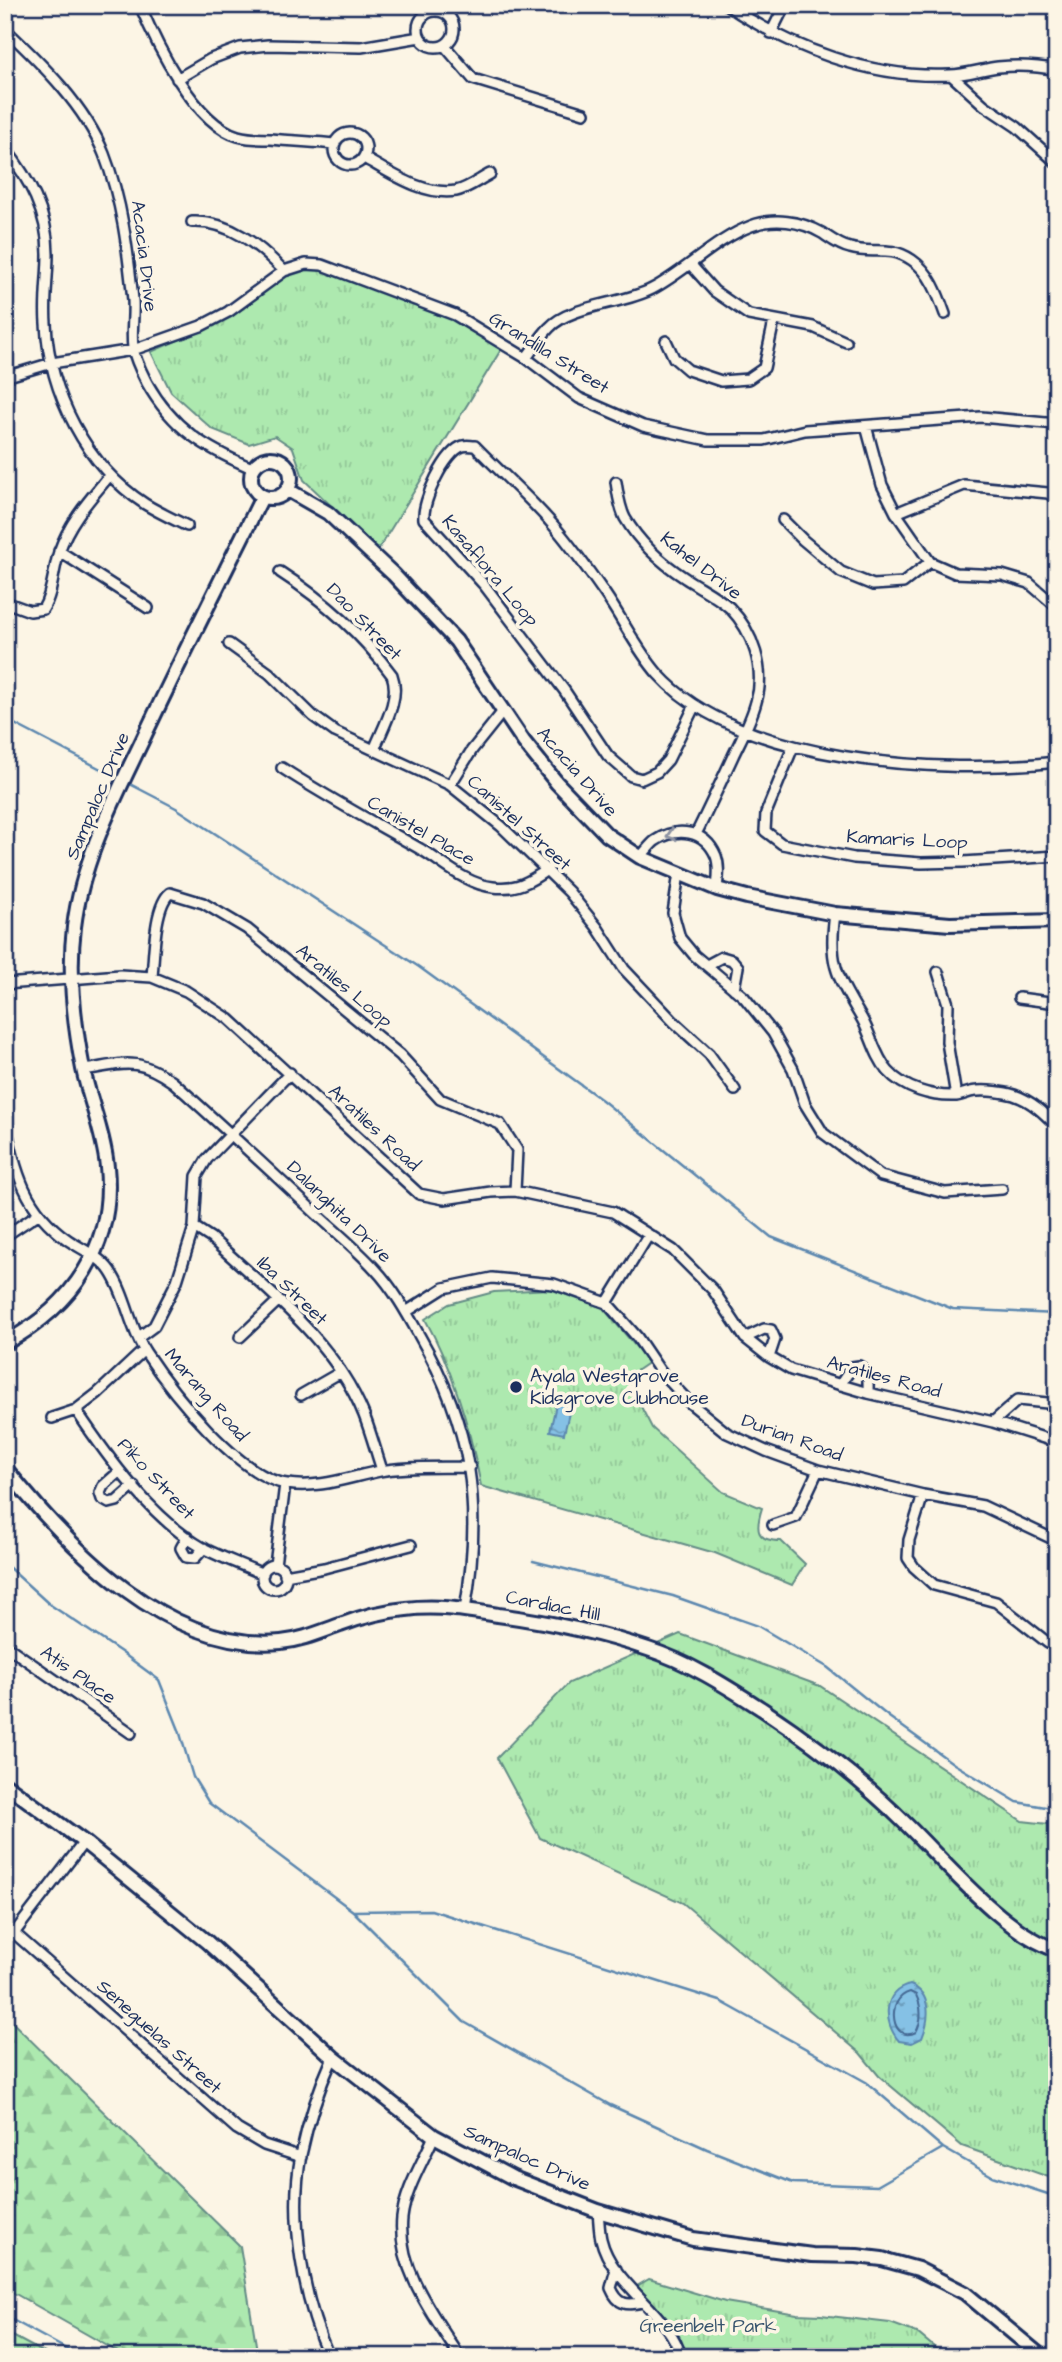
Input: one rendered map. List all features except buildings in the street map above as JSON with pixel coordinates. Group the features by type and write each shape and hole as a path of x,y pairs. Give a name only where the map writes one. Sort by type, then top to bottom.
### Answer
{"street":[{"path":"140,5 177,79 201,109 224,131 240,137 335,144"},
{"path":"421,5 428,13"},
{"path":"727,5 759,27 817,53 867,66 912,74 951,75 998,67 1041,66 1057,69"},
{"path":"772,33 785,5"},
{"path":"440,12 450,18 453,24 453,36 444,45 433,47 420,37 419,23 428,13 440,12"},
{"name":"Acacia Drive","path":"5,29 30,53 85,118 103,152 118,198 125,240 133,303 133,350 158,403 178,426 203,445 252,468"},
{"path":"177,79 211,59 240,48 268,45 360,47 420,37"},
{"path":"444,45 473,79 584,113"},
{"path":"951,75 984,105 1017,127 1057,163"},
{"path":"342,135 358,135 365,144 364,158 353,165 344,164 335,157 335,144 342,135"},
{"path":"5,148 30,183 46,230 46,323 52,363 65,407 86,446 110,475 144,503 187,526"},
{"path":"364,158 416,185 445,191 457,191 490,174"},
{"path":"526,358 550,326 576,312 650,290 726,239 764,222 785,221 806,225 852,249 883,249 899,253 914,261 937,291 945,313"},
{"path":"192,222 210,223 249,238 284,271"},
{"name":"Grandilla Street","path":"5,377 52,363 133,350 201,326 228,312 284,271 306,264 322,265 366,280 455,315 526,358 579,398 592,404 643,426 708,440 764,440 805,430 981,417 1057,424"},
{"path":"691,265 714,291 749,315 813,327 846,342"},
{"path":"666,341 674,358 688,370 721,381 748,379 764,368 774,321"},
{"path":"866,426 881,485 896,513 930,562 955,573 1002,575 1029,583 1057,607"},
{"name":"Kasaflora Loop","path":"695,705 668,760 657,772 642,779 631,776 608,756 564,690 493,596 424,519 423,510 429,491 450,455 462,446 475,446 554,526 606,595 659,674 702,711 745,731"},
{"path":"265,458 284,462 291,478 288,490 278,498 262,497 251,486 252,468 265,458"},
{"path":"5,602 30,611 43,609 48,601 60,551 70,525 110,475"},
{"name":"Kahel Drive","path":"616,482 625,517 642,541 664,562 730,608 752,641 758,660 760,683 757,701 696,834"},
{"path":"896,513 964,485 1048,493 1057,499"},
{"name":"Acacia Drive","path":"288,490 328,513 393,574 456,641 524,742 557,783 607,835 640,857 717,889 835,914 950,923 1057,921"},
{"name":"Sampaloc Drive","path":"5,1343 52,1313 93,1257 106,1218 108,1178 102,1140 83,1070 71,980 74,927 79,901 90,859 108,812 262,497"},
{"path":"783,520 841,572 873,585 903,583 930,562"},
{"path":"60,551 148,608"},
{"name":"Dao Street","path":"280,572 308,590 346,624 392,675 396,685 395,695 374,750"},
{"name":"Canistel Street","path":"229,644 269,673 313,716 335,733 450,786 501,825 569,892 597,927 631,978 709,1054 735,1090"},
{"path":"450,786 471,750 504,710"},
{"path":"745,731 793,747 873,760 967,767 1010,767 1057,762"},
{"name":"Kamaris Loop","path":"793,747 766,813 765,831 782,844 854,858 921,863 1057,856"},
{"name":"Canistel Place","path":"282,768 475,884 514,888 530,882 548,869"},
{"path":"640,857 654,841 670,834 682,831 696,834 708,844 715,855 719,869 717,889"},
{"path":"5,833 5,843"},
{"path":"679,873 673,913 680,938 734,989 773,1033 793,1069 805,1104 823,1133 881,1176 945,1193 1002,1189"},
{"name":"Aratiles Loop","path":"152,977 163,899 170,893 179,894 220,912 247,929 355,1016 400,1055 440,1099 500,1124 517,1150 515,1191"},
{"path":"835,914 831,953 835,968 887,1070 904,1085 921,1091 956,1096 977,1091 1012,1094 1036,1105 1057,1126"},
{"path":"706,965 722,957 732,960 738,967 734,989"},
{"path":"938,972 948,1004 947,1042 956,1096"},
{"name":"Aratiles Road","path":"5,984 120,975 152,977 206,1003 229,1019 419,1194 444,1199 515,1191 612,1212 673,1250 713,1290 745,1338 791,1370 867,1393 993,1422 1050,1440 1057,1445"},
{"path":"1019,998 1057,1003"},
{"name":"Dalanghita Drive","path":"83,1070 133,1063 154,1068 173,1082 376,1270 406,1312 446,1385 470,1467 474,1506 465,1610"},
{"path":"139,1337 154,1326 177,1281 194,1227 197,1175 230,1133 290,1073"},
{"name":"Marang Road","path":"6,1129 8,1155 38,1214 51,1228 108,1268 120,1287 144,1350 170,1387 240,1461 263,1476 285,1484 313,1485 344,1481 382,1471 470,1467"},
{"path":"5,1236 38,1214"},
{"name":"Iba Street","path":"194,1227 211,1238 310,1330 341,1372 363,1413 382,1471"},
{"path":"607,1303 648,1236"},
{"name":"Durian Road","path":"406,1312 444,1288 492,1278 554,1284 607,1303 637,1337 660,1371 690,1403 727,1433 818,1470 983,1506 1057,1541"},
{"path":"240,1337 279,1300"},
{"path":"745,1338 764,1329 771,1330 775,1339 769,1357"},
{"path":"52,1418 76,1410 144,1350"},
{"path":"840,1385 852,1367 859,1366 866,1370 869,1377 867,1393"},
{"path":"301,1395 341,1372"},
{"path":"993,1422 1017,1400 1057,1404"},
{"name":"Piko Street","path":"76,1410 120,1471 187,1537 204,1548 262,1574"},
{"name":"Cardiac Hill","path":"5,1468 64,1535 102,1570 170,1618 200,1632 256,1643 283,1642 310,1637 371,1615 438,1606 603,1634 653,1650 687,1665 719,1682 832,1757 871,1790 966,1886 1017,1928 1057,1950"},
{"path":"773,1525 796,1517 818,1470"},
{"path":"120,1471 103,1486 100,1493 102,1499 109,1503 117,1501 134,1486"},
{"path":"275,1566 285,1484"},
{"path":"923,1495 909,1540 908,1558 914,1567 934,1585 996,1602 1048,1643 1057,1643"},
{"path":"187,1537 181,1548 186,1557 195,1558 204,1548"},
{"path":"285,1575 411,1545"},
{"path":"275,1566 282,1569 285,1575 284,1583 273,1589 263,1582 262,1574 266,1568 275,1566"},
{"name":"Atis Place","path":"5,1645 131,1733"},
{"name":"Sampaloc Drive","path":"5,1784 84,1842 207,1942 333,2057 434,2136 513,2178 598,2211 693,2239 764,2250 857,2256 902,2263 944,2281 965,2294 1042,2357"},
{"path":"15,1932 84,1842"},
{"name":"Seneguelas Street","path":"5,1924 237,2129 264,2145 301,2157"},
{"path":"329,2357 311,2309 302,2262 297,2204 301,2157 318,2091 333,2057"},
{"path":"434,2136 408,2196 402,2218 403,2242 411,2272 428,2308 460,2357"},
{"path":"598,2211 601,2240 615,2269 672,2335 681,2357"},
{"path":"615,2269 611,2288 616,2298 630,2305 643,2302"}],"green space":[{"path":"309,267 323,268 452,318 502,348 378,550 304,480 293,448 275,436 249,444 212,429 171,392 151,352 233,316 285,273"},
{"path":"550,1289 603,1308 649,1362 636,1371 635,1395 652,1428 723,1492 762,1508 758,1528 762,1536 781,1541 805,1564 792,1585 715,1553 481,1486 460,1400 425,1319 449,1304 494,1292"},
{"path":"680,1634 820,1686 1022,1821 1057,1825 1057,2180 962,2146 879,2076 860,2053 683,1903 540,1838 497,1758 569,1683"},
{"path":"5,2015 240,2246 258,2357 127,2357 5,2288"},
{"name":"Greenbelt Park","path":"649,2279 725,2302 797,2314 890,2323 917,2333 946,2357 687,2357 678,2333 637,2286"},
{"path":"5,2332 52,2357 5,2357"}],"water":[{"path":"558,1396 572,1400 564,1434 550,1431"},
{"path":"910,1985 926,2000 928,2015 922,2038 912,2043 899,2041 888,2017 888,2008 894,1994"}],"waterway":[{"path":"5,719 120,779"},
{"path":"126,782 176,808 419,967 602,1100 771,1237 953,1309 1057,1314"},
{"path":"533,1561 673,1596 758,1626 827,1667 889,1717 954,1764 1017,1802 1057,1809"},
{"path":"5,1564 49,1604 159,1680 179,1730 193,1777 209,1803 353,1911 464,2022 610,2105 707,2149 793,2183 877,2186 943,2148"},
{"path":"353,1911 431,1910 720,2001 866,2082 943,2148 992,2176 1057,2197"},
{"path":"5,2316 81,2357"}],"place":[{"name":"Ayala Westgrove Kidsgrove Clubhouse","path":"516,1387"}]}
